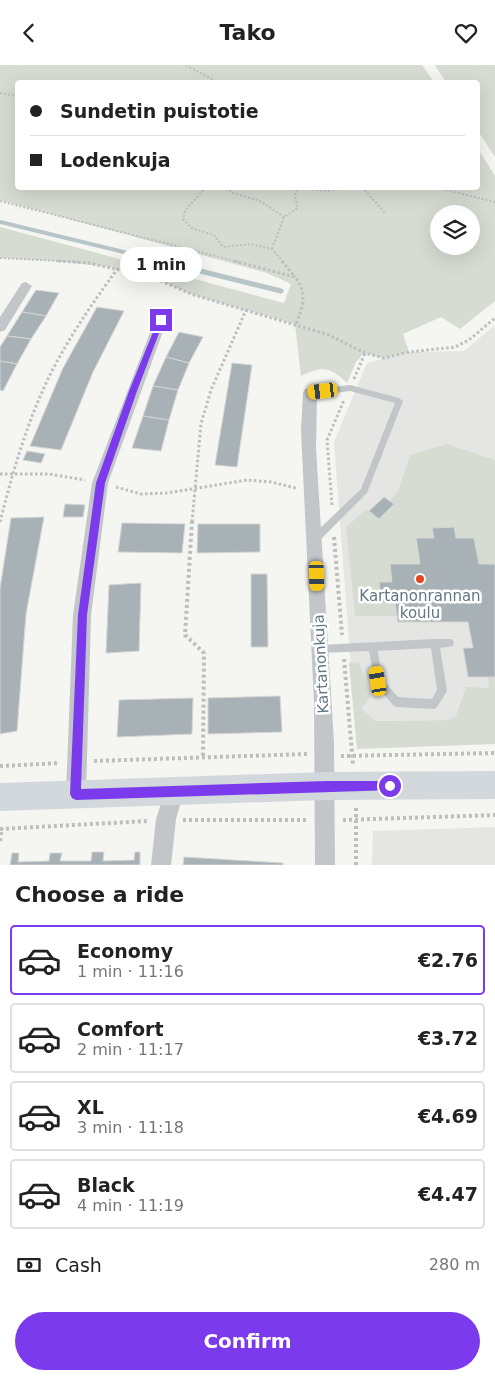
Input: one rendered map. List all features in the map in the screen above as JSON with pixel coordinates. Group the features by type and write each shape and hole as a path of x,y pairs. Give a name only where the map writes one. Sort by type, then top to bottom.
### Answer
{"street":[{"path":"0,327 26,286"},
{"path":"76,794 82,615 100,483 161,320"},
{"name":"Kartanonkuja","path":"310,393 307,419 326,754 325,865"},
{"path":"0,797 326,786 495,785"},
{"path":"160,865 166,819 174,792"}],"lane":[{"path":"310,393 350,388 399,401 364,491 315,539"},
{"path":"372,646 378,681 396,702 434,704 442,691 435,643"},
{"path":"320,649 450,643"}],"path":[{"path":"186,65 194,67 214,80"},
{"path":"0,93 15,96"},
{"path":"203,190 185,211 183,219 191,228 214,235 223,247 251,244 272,249 303,286 306,297 296,324"},
{"path":"228,190 260,201 284,217"},
{"path":"272,249 273,240 282,229 284,217 298,208 295,197 296,190"},
{"path":"317,190 334,190"},
{"path":"365,190 385,213"},
{"path":"447,190 495,202"},
{"path":"0,201 295,277"},
{"path":"0,258 89,263 118,268 154,278 194,295 296,324 342,340 364,353 384,358 409,352 455,347 469,340 495,318"},
{"path":"0,522 12,474 44,388 86,313 118,268"},
{"path":"203,757 204,653 185,635 194,489 201,424 211,390 246,310"},
{"path":"356,865 357,820 355,786 327,440 364,353"},
{"path":"0,474 49,473 100,483 141,494 194,489 248,480 271,482 331,496"},
{"path":"0,766 203,757 326,754 352,757 495,753"},
{"path":"0,841 1,829 166,819 357,820 495,815"}],"shaded area":[{"path":"0,65 422,65 433,80 15,80 15,190 480,190 480,152 495,176 495,301 460,329 441,317 403,334 409,352 384,358 364,353 356,362 347,383 335,373 325,369 314,370 301,376 295,324 194,295 154,278 118,268 54,261 0,258 0,227 284,303 291,284 267,273 0,200"},
{"path":"435,65 495,65 495,157 480,134 480,80 445,80"},
{"name":"Kartanonrannan koulu","path":"495,325 495,716 456,716 448,720 355,721 334,442 367,363 409,352 464,351"},
{"path":"447,444 495,460 495,564 479,564 474,538 456,538 454,527 433,528 434,538 416,539 420,564 392,582 379,582 381,603 395,603 397,616 355,616 346,527 367,509 379,518 394,504 390,501 398,491 410,455"},
{"path":"359,662 371,696 361,709 376,721 448,720 456,716 466,687 489,688 488,677 495,677 495,744 357,749 349,663"},
{"path":"495,827 495,865 372,865 373,831"}],"building":[{"path":"36,290 59,293 46,316 22,312"},
{"path":"97,307 124,311 93,372 61,450 30,446 63,368"},
{"path":"22,312 46,316 31,339 7,336"},
{"path":"179,332 203,337 189,363 166,357"},
{"path":"7,336 31,339 17,364 0,361 0,347"},
{"path":"166,357 189,363 178,390 153,386"},
{"path":"0,361 17,364 3,391 0,390"},
{"path":"232,363 252,365 237,467 215,465"},
{"path":"153,386 178,390 169,420 143,416"},
{"path":"143,416 169,420 161,451 132,448"},
{"path":"27,451 45,454 41,463 23,460"},
{"path":"384,497 394,504 379,519 369,511"},
{"path":"65,504 85,505 83,517 63,517"},
{"path":"44,517 26,614 17,731 0,734 0,588 11,518"},
{"path":"122,523 185,524 182,553 118,552"},
{"path":"198,524 260,524 260,552 197,553"},
{"path":"454,527 456,538 474,538 479,564 495,564 495,677 468,677 463,648 473,648 468,622 398,622 395,603 381,603 379,582 392,582 390,564 420,564 416,538 434,538 432,528"},
{"path":"251,574 267,574 268,647 251,647"},
{"path":"141,583 139,651 106,653 109,585"},
{"path":"280,696 282,732 208,734 208,698"},
{"path":"193,698 192,734 117,737 119,700"},
{"path":"92,852 104,852 103,861 134,860 135,852 140,852 140,865 10,865 12,853 19,853 18,862 49,861 50,853 62,853 60,861 91,861"},
{"path":"184,857 283,863 283,865 183,865"}],"waterway":[{"path":"0,222 165,262"},
{"path":"160,261 281,291"}],"place":[{"name":"Kartanonrannan koulu","path":"420,579"}],"route":[{"path":"161,320 100,483 82,615 76,794 326,786 390,786"}]}
